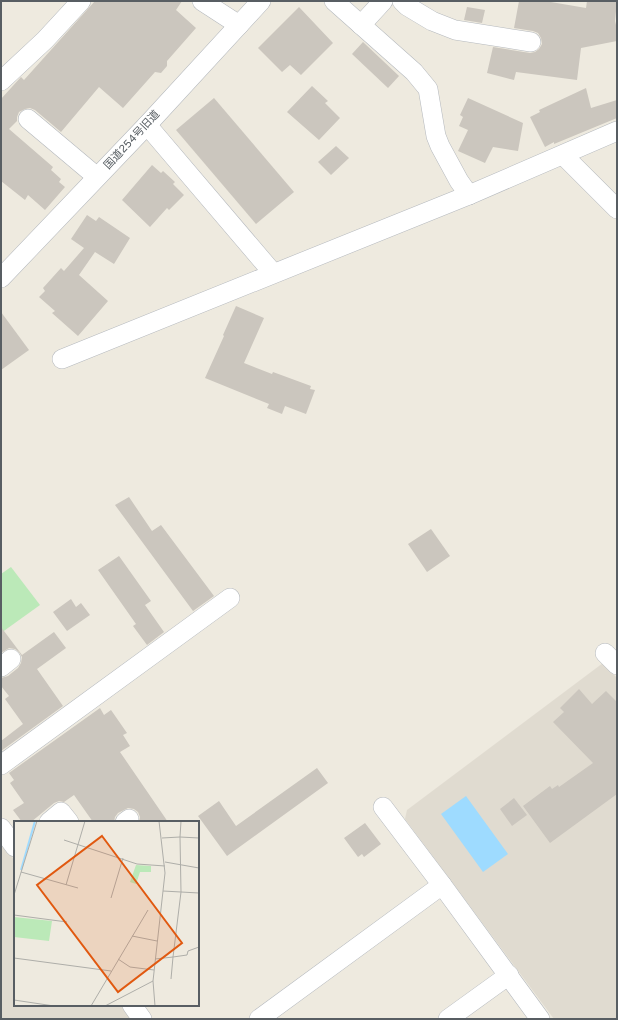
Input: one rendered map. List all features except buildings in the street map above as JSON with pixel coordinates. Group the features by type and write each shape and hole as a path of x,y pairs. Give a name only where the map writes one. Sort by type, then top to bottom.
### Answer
{"street":[{"path":"1,81 45,40 81,1"},
{"path":"202,1 239,25"},
{"name":"国道254号旧道","path":"1,278 147,125 261,1"},
{"path":"334,1 414,72 428,89 436,136 459,181 469,195"},
{"path":"361,26 383,1"},
{"path":"402,1 407,6 432,21 455,30 531,42"},
{"path":"28,119 97,177"},
{"path":"147,125 273,273"},
{"path":"62,359 469,195 617,131"},
{"path":"563,155 617,209"},
{"path":"1,765 230,598"},
{"path":"383,807 509,975 540,1019"},
{"path":"50,821 62,812 68,821"},
{"path":"1,828 14,846"},
{"path":"259,1019 442,885"},
{"path":"448,1019 509,975"},
{"path":"133,1006 142,1019"}],"shaded area":[{"path":"603,663 617,678 617,1019 554,1019 405,819 407,810"},
{"path":"1,842 14,860 14,1006 121,1006 131,1019 1,1019"}],"green space":[{"path":"11,567 40,605 1,633 1,574"}],"water":[{"path":"466,796 508,854 483,872 441,814"}]}
